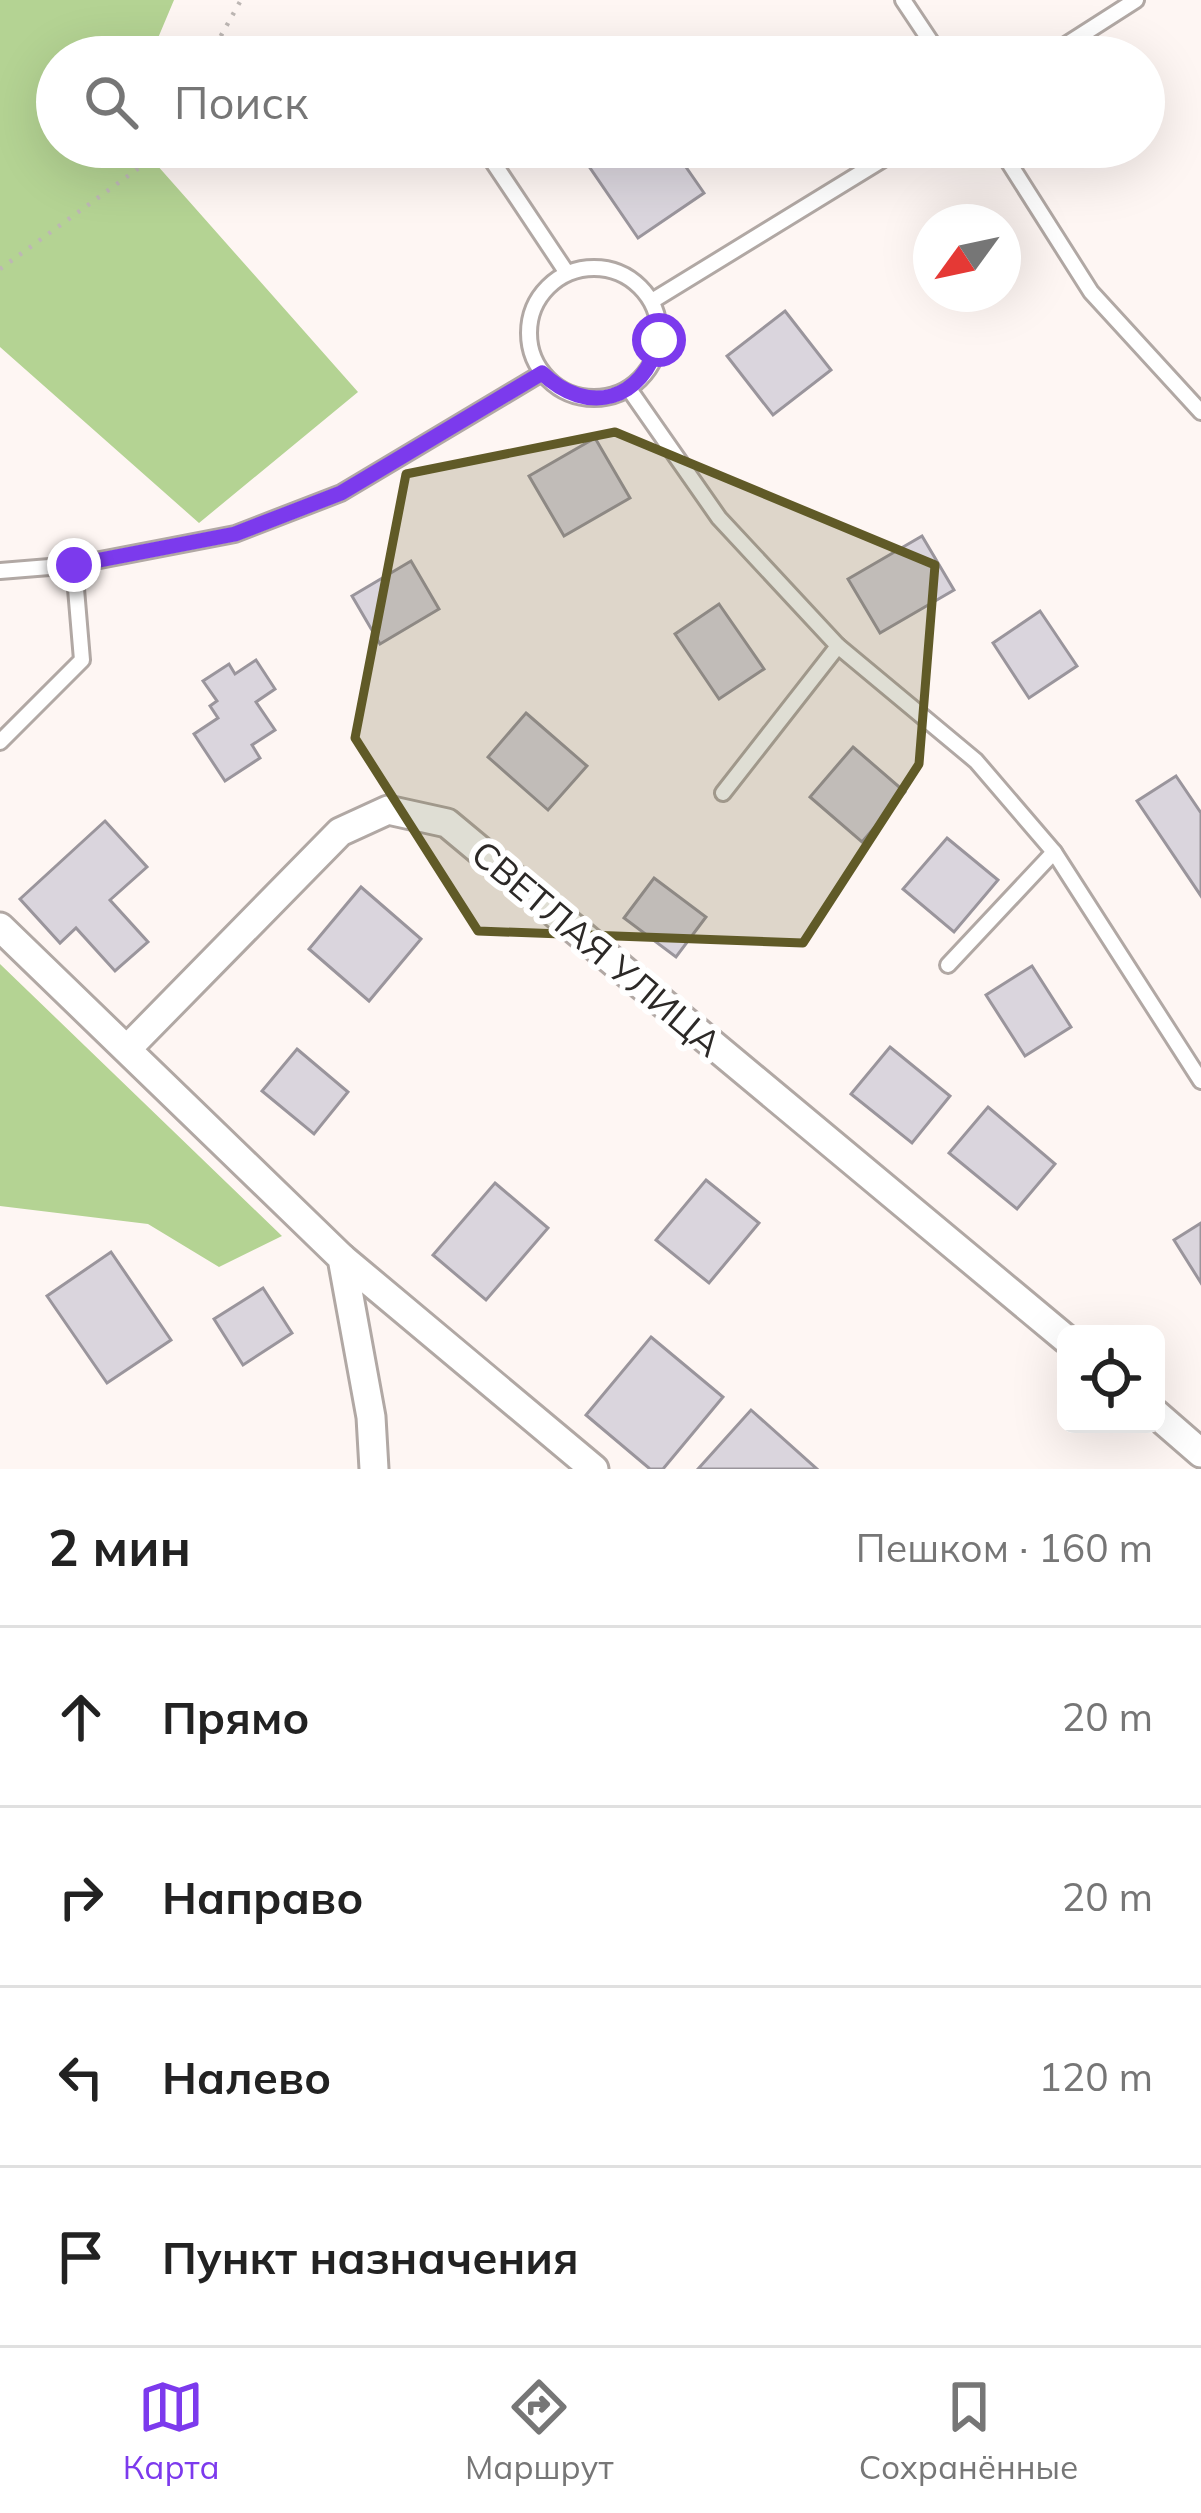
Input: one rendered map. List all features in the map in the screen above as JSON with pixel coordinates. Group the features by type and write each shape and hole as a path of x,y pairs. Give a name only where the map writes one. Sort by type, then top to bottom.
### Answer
{"street":[{"name":"СВЕТЛАЯ УЛИЦА","path":"128,1048 340,832 388,810 447,824 1057,1332"},
{"path":"0,927 342,1258 594,1469"},
{"path":"342,1258 371,1418 374,1469"},
{"path":"1165,1422 1201,1454"}],"lane":[{"path":"903,0 927,36"},
{"path":"1080,36 1136,0"},
{"path":"497,168 567,273"},
{"path":"652,302 869,168"},
{"path":"1012,168 1091,292 1201,412"},
{"path":"605,268 624,274 652,302 659,320 659,340 644,376 628,389 592,399 573,395 542,373 528,337 530,317 550,284 567,273 605,268"},
{"path":"0,571 74,565 235,534 341,493 542,373"},
{"path":"628,389 718,518 838,646 976,760 1054,852 1201,1081"},
{"path":"0,742 82,660 74,565"},
{"path":"722,793 838,646"},
{"path":"948,965 1054,852"}],"path":[{"path":"221,36 241,0"},
{"path":"0,269 139,168"}],"highlighted area":[{"path":"615,432 935,565 919,764 803,943 478,931 355,738 406,474"}],"green space":[{"path":"0,0 174,0 159,36 36,36 36,168 160,168 358,392 199,523 0,347"},
{"path":"0,964 282,1236 219,1267 148,1224 0,1206"}],"building":[{"path":"590,168 687,168 704,193 638,238"},
{"path":"785,311 831,370 773,415 727,356"},
{"path":"595,438 630,498 564,536 529,476"},
{"path":"922,536 954,590 880,633 848,579"},
{"path":"411,561 439,609 380,644 352,596"},
{"path":"719,604 764,669 719,699 675,634"},
{"path":"1040,611 1077,666 1029,698 993,643"},
{"path":"256,660 275,689 256,702 275,730 252,745 260,758 225,781 194,734 218,718 210,706 217,701 203,681 229,664 235,674"},
{"path":"526,713 587,766 548,810 488,757"},
{"path":"853,747 905,792 862,842 810,797"},
{"path":"1176,776 1201,813 1201,896 1137,801"},
{"path":"105,821 147,867 110,900 148,942 115,971 76,928 60,943 20,899"},
{"path":"947,838 998,880 954,932 903,889"},
{"path":"654,878 706,917 676,957 624,918"},
{"path":"361,887 421,939 369,1001 309,949"},
{"path":"1032,966 1071,1027 1025,1056 986,995"},
{"path":"890,1047 950,1096 912,1143 851,1094"},
{"path":"297,1049 348,1092 314,1134 262,1091"},
{"path":"988,1107 1055,1164 1017,1209 949,1153"},
{"path":"706,1180 759,1223 709,1283 656,1240"},
{"path":"495,1183 548,1228 486,1300 433,1255"},
{"path":"1201,1223 1201,1283 1174,1240"},
{"path":"111,1252 171,1340 107,1383 47,1296"},
{"path":"263,1288 292,1333 243,1365 214,1319"},
{"path":"651,1337 723,1397 663,1469 650,1469 586,1415"},
{"path":"751,1410 817,1469 698,1469"}],"route":[{"path":"74,565 235,534 341,493 542,373 573,395 611,397 644,376 659,340"}]}
